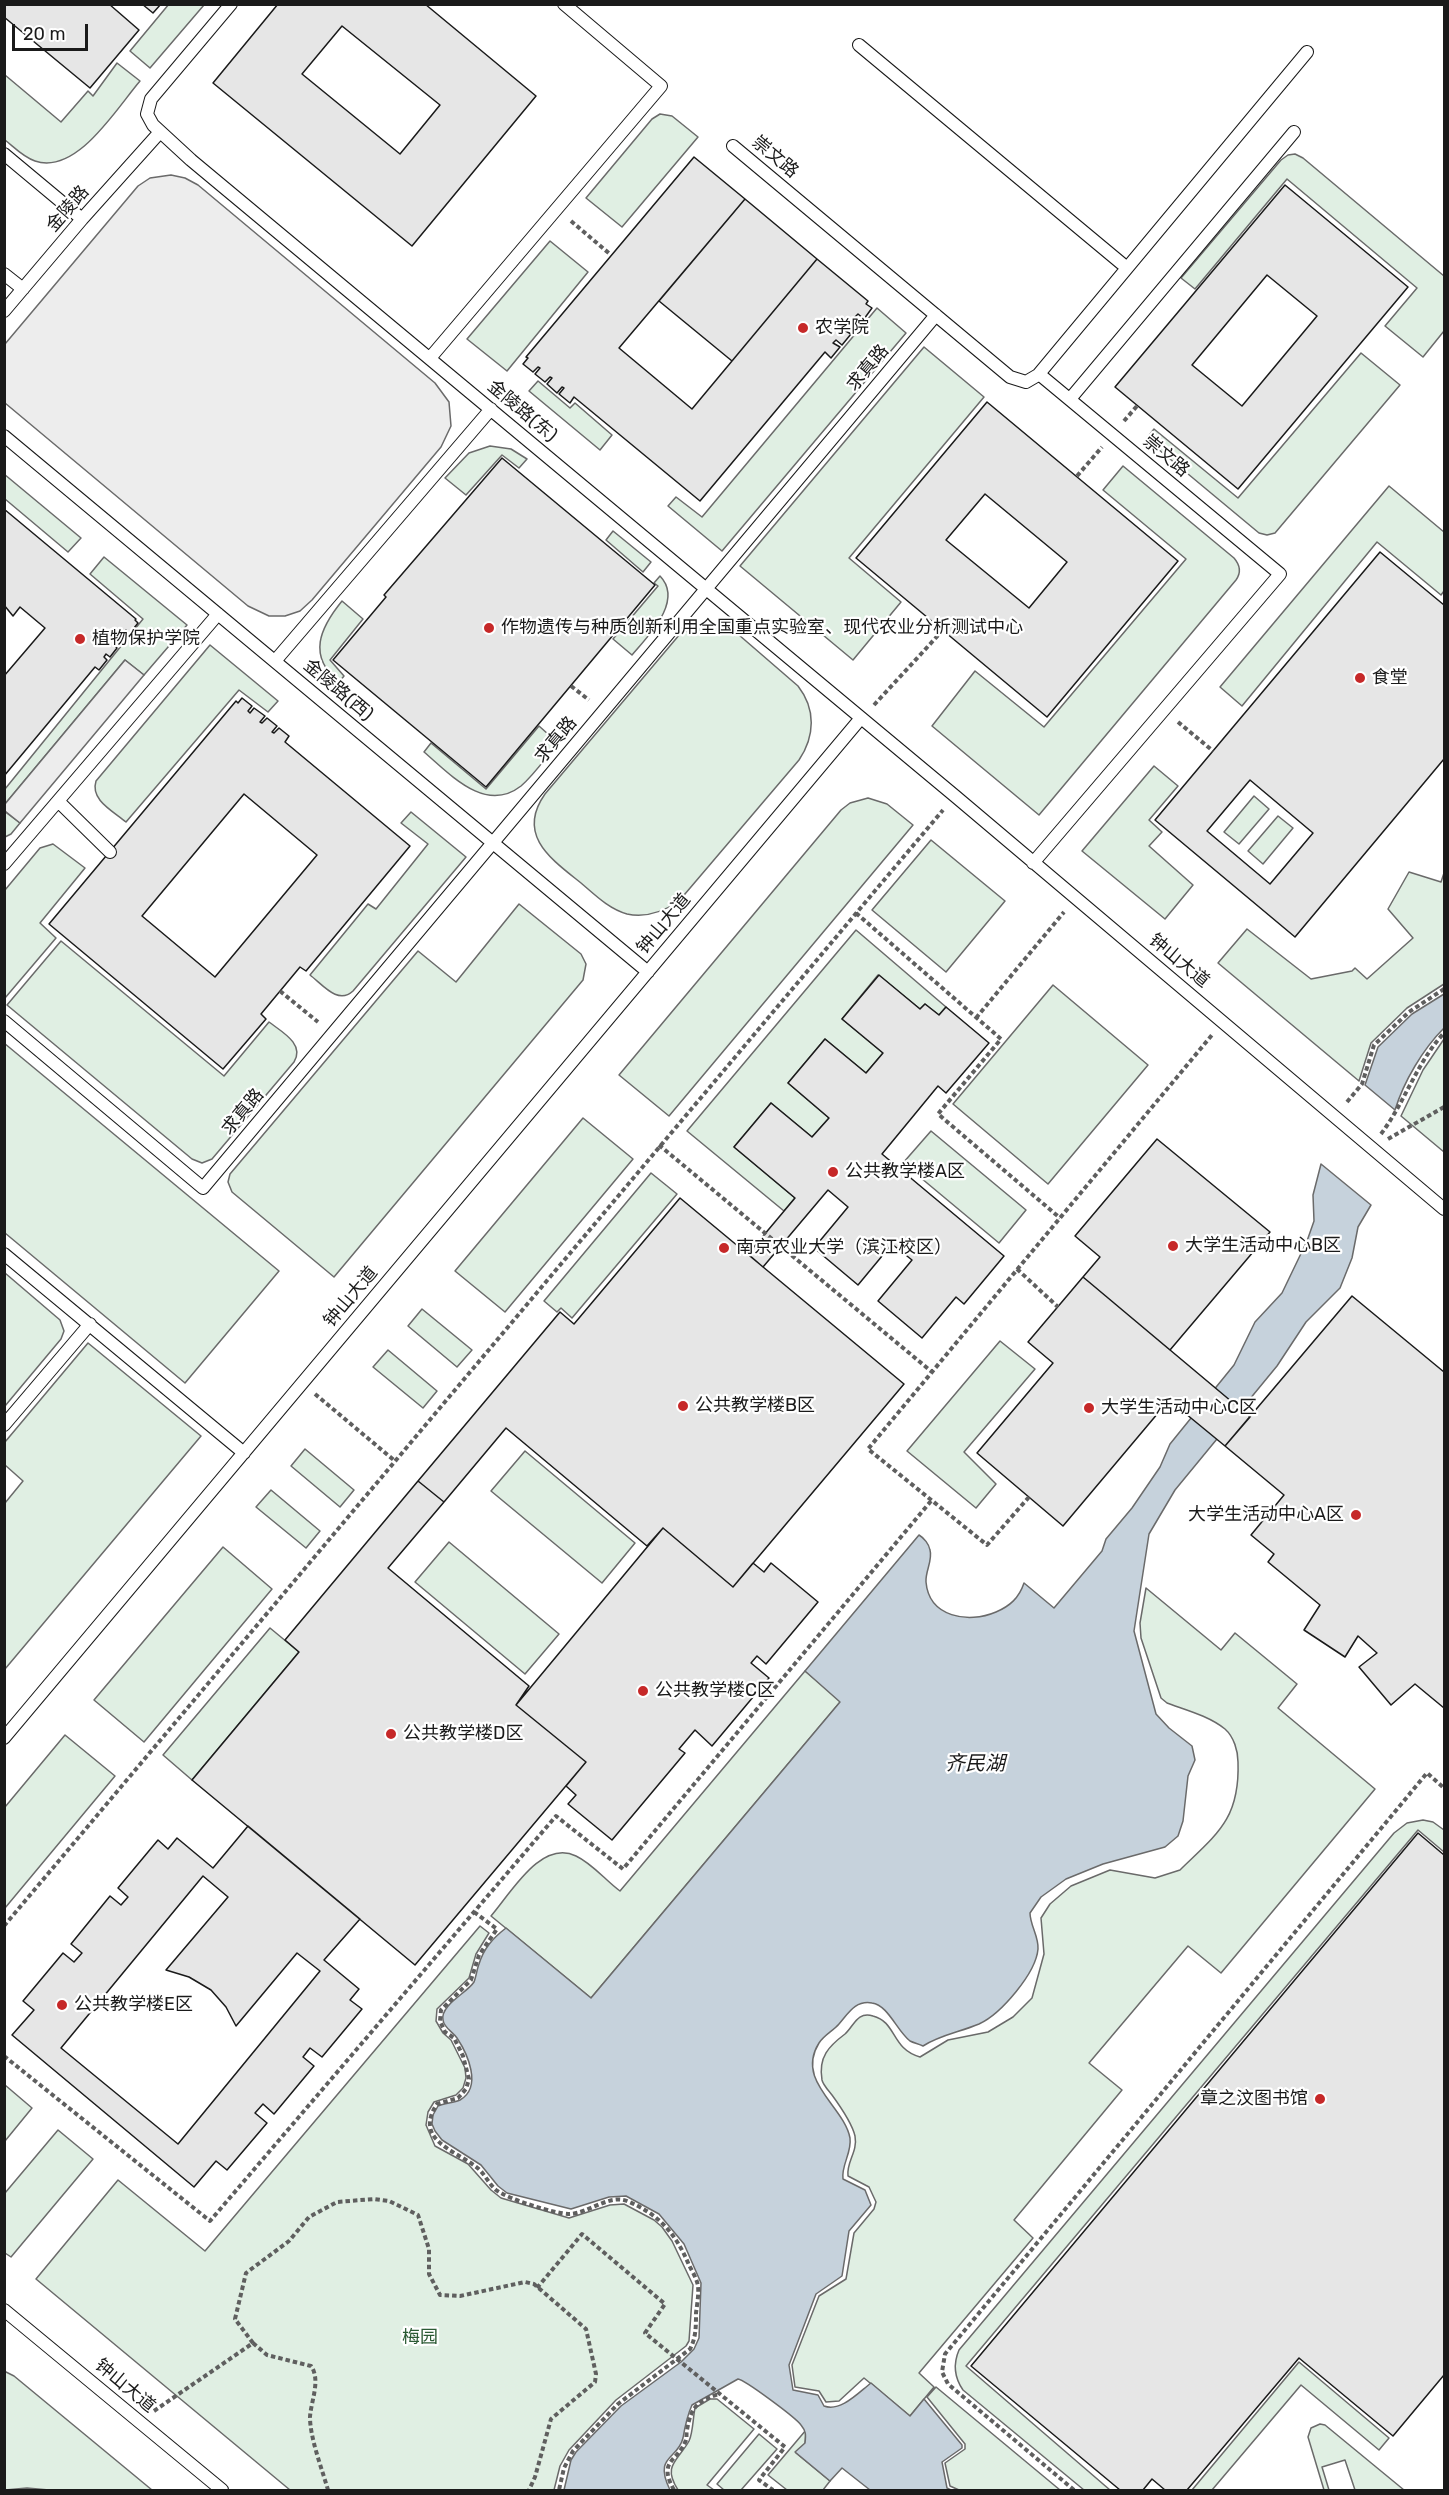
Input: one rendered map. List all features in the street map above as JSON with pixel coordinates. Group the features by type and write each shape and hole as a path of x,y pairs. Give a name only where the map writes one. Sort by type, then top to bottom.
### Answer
{"lane":[{"path":"160,132 148,117 149,102 231,4"},
{"path":"430,358 661,86 564,4"},
{"path":"859,45 1127,268"},
{"path":"1039,374 1307,52"},
{"name":"金陵路","path":"4,311 160,132"},
{"name":"金陵路(东)","path":"160,132 861,718"},
{"path":"1070,399 1294,132"},
{"name":"崇文路","path":"733,146 1012,379 1026,382 1039,374 1280,574 1033,863"},
{"path":"4,154 82,219"},
{"path":"4,274 23,289"},
{"name":"求真路","path":"4,1022 203,1188 936,315"},
{"path":"275,661 491,409"},
{"name":"金陵路(西)","path":"4,436 648,972"},
{"path":"4,864 218,614"},
{"name":"钟山大道","path":"4,1738 861,718 1444,1209"},
{"path":"58,801 110,852"},
{"path":"4,1254 244,1453"},
{"path":"4,1425 90,1324"},
{"name":"钟山大道","path":"4,2310 222,2490"}],"path":[{"path":"556,210 611,255"},
{"path":"861,718 943,630"},
{"path":"1164,710 1214,751"},
{"path":"4,1926 955,796"},
{"path":"976,1018 1076,898"},
{"path":"856,913 1001,1039 938,1114 1060,1218"},
{"path":"1335,1117 1362,1084 1374,1045 1409,1012 1444,989"},
{"path":"280,991 333,1034"},
{"path":"1029,1497 987,1545 868,1449 1223,1022"},
{"path":"1371,1147 1397,1114 1420,1068 1444,1033"},
{"path":"1371,1147 1444,1107"},
{"path":"660,1145 932,1372"},
{"path":"1017,1269 1058,1307"},
{"path":"302,1384 395,1461"},
{"path":"4,2056 210,2220 556,1816 623,1869 931,1502"},
{"path":"1074,2490 948,2384 942,2372 945,2354 1427,1773 1444,1788"},
{"path":"474,1912 497,1929 478,1955 471,1980 441,2010 440,2021 445,2032 454,2038 468,2068 469,2079 466,2089 458,2098 437,2104 431,2113 429,2125 431,2132 438,2143 479,2169 495,2189 529,2204 570,2214 609,2201 625,2200 657,2216 682,2248 698,2284 695,2337 690,2349 679,2361 618,2404 573,2451 564,2468 559,2490"},
{"path":"328,2490 311,2424 315,2386 313,2369 311,2366 267,2355 253,2343 235,2319 246,2273 289,2241 309,2217 337,2202 374,2199 389,2201 418,2215 429,2249 429,2274 440,2295 460,2296 525,2282 537,2288 586,2329 596,2374 595,2382 551,2420 536,2477 529,2490"},
{"path":"537,2288 582,2234 665,2304 645,2333 784,2447 759,2480 773,2490"},
{"path":"139,2421 253,2343"},
{"path":"674,2490 668,2473 668,2464 687,2439 693,2407 719,2394"}],"green space":[{"path":"169,4 204,5 150,68 130,51"},
{"path":"117,63 140,81 94,137 80,149 66,158 51,163 31,159 5,140 5,75 61,122 88,91 93,96"},
{"path":"660,114 672,116 698,137 622,227 586,198 652,119"},
{"path":"1295,154 1303,158 1444,276 1444,331 1423,357 1385,326 1417,288 1287,179 1195,289 1181,278 1281,160 1288,155"},
{"path":"550,241 588,272 507,371 467,339"},
{"path":"877,308 906,333 722,551 668,506 676,497 702,517"},
{"path":"924,347 984,397 849,558 901,602 853,660 740,566"},
{"path":"1361,353 1400,385 1275,533 1267,535 1259,533 1146,439 1154,429 1238,498"},
{"path":"538,381 570,408 575,403 612,435 600,450 529,391"},
{"path":"490,446 511,449 527,459 519,468 502,455 466,495 445,478 469,453"},
{"path":"1123,466 1234,558 1239,566 1239,575 1039,815 932,726 975,671 1044,727 1186,559 1103,490"},
{"path":"4,474 81,538 68,552 5,499"},
{"path":"1389,486 1444,532 1444,591 1441,595 1377,542 1242,706 1220,687"},
{"path":"613,531 651,562 643,572 606,540"},
{"path":"104,557 187,625 144,675 125,660 5,804 5,789 143,619 90,574"},
{"path":"660,576 666,586 668,596 666,607 654,628 632,655 613,639 658,586 654,583"},
{"path":"342,601 363,619 330,660 344,676 339,682 323,662 320,642 328,621"},
{"path":"701,625 721,626 739,635 798,686 808,704 810,713 808,742 799,760 679,901 654,913 627,914 602,901 549,855 536,834 534,822 537,809 545,794 680,634"},
{"path":"210,645 278,701 268,712 239,690 126,822 99,799 95,788 96,781"},
{"path":"539,726 558,743 521,786 508,793 494,796 469,788 424,752 431,743 486,789"},
{"path":"1154,766 1178,786 1149,820 1162,832 1149,846 1193,885 1165,919 1082,851"},
{"path":"1254,796 1269,809 1239,844 1224,832"},
{"path":"868,798 887,804 913,825 669,1116 619,1075 841,810 850,803"},
{"path":"4,811 20,823 11,834 5,837"},
{"path":"411,812 466,857 353,991 347,995 336,995 310,975 368,904 376,909 428,844 401,823"},
{"path":"1278,816 1293,828 1263,864 1248,851"},
{"path":"931,840 1005,901 946,972 872,910"},
{"path":"53,844 85,868 40,923 56,938 5,998 5,890 40,848"},
{"path":"1409,872 1441,882 1444,873 1444,984 1407,1008 1371,1043 1359,1081 1218,963 1247,929 1311,979 1352,971 1355,968 1367,979 1413,938 1388,909"},
{"path":"519,904 581,954 586,964 583,980 334,1277 232,1192 228,1182 230,1174 418,951 456,982"},
{"path":"856,930 946,1007 939,1015 925,1004 920,1009 878,975 842,1019 883,1053 866,1073 825,1039 788,1083 829,1118 812,1137 771,1103 734,1147 795,1198 784,1211 687,1131"},
{"path":"61,941 224,1076 269,1022 286,1034 294,1044 297,1056 294,1062 212,1159 202,1163 192,1159 7,1005"},
{"path":"1053,985 1148,1065 1048,1184 953,1104"},
{"path":"1444,1039 1444,1152 1401,1116 1423,1070"},
{"path":"4,1043 279,1271 185,1383 5,1233"},
{"path":"583,1118 633,1159 505,1312 455,1271"},
{"path":"931,1131 1026,1210 999,1243 903,1163"},
{"path":"651,1173 677,1194 572,1318 561,1308 557,1312 544,1301"},
{"path":"5,1273 60,1320 64,1331 61,1339 5,1406"},
{"path":"422,1309 472,1350 457,1367 408,1326"},
{"path":"1000,1341 1035,1369 964,1452 996,1484 976,1508 907,1451"},
{"path":"88,1343 201,1436 5,1669 5,1503 23,1481 5,1465 5,1442"},
{"path":"388,1350 437,1391 423,1408 373,1367"},
{"path":"305,1449 354,1490 340,1507 291,1466"},
{"path":"525,1451 635,1543 602,1583 491,1491"},
{"path":"271,1490 320,1531 306,1548 256,1507"},
{"path":"449,1542 559,1634 525,1674 415,1582"},
{"path":"223,1547 272,1589 144,1742 94,1700"},
{"path":"1146,1588 1221,1650 1235,1633 1297,1684 1278,1708 1375,1789 1221,1973 1188,1946 1089,2063 1122,2090 1014,2220 1033,2238 919,2373 934,2387 910,2416 864,2378 839,2401 826,2402 819,2391 795,2387 792,2365 819,2296 846,2279 854,2233 874,2209 876,2202 869,2187 848,2176 855,2147 855,2136 845,2115 823,2082 821,2072 826,2053 859,2017 868,2015 881,2019 904,2048 920,2057 948,2040 988,2032 1013,2017 1032,1998 1044,1954 1041,1918 1050,1904 1071,1886 1110,1870 1155,1878 1180,1870 1215,1835 1230,1812 1238,1782 1238,1758 1235,1744 1228,1732 1219,1724 1167,1703 1161,1698 1141,1638 1140,1623"},
{"path":"270,1628 299,1652 192,1780 163,1755"},
{"path":"805,1671 841,1701 591,1998 491,1916 517,1882 539,1861 551,1855 563,1853 576,1856 588,1863 620,1891"},
{"path":"65,1735 115,1776 5,1908 5,1807"},
{"path":"1423,1820 1433,1822 1444,1830 1444,1852 1418,1830 966,2366 1110,2490 1084,2490 963,2390 955,2370 959,2350 1394,1833 1407,1823"},
{"name":"梅园","path":"480,1926 489,1933 476,1954 469,1978 437,2009 436,2021 443,2033 451,2040 465,2068 466,2078 463,2088 456,2095 434,2102 428,2112 426,2125 435,2146 468,2164 501,2198 569,2218 610,2205 624,2204 654,2220 672,2241 693,2285 689,2341 686,2346 616,2400 569,2450 560,2466 554,2490 290,2490 36,2279 118,2180 205,2251"},
{"path":"5,2085 32,2108 5,2141"},
{"path":"58,2130 93,2159 11,2257 5,2253 5,2193"},
{"path":"1299,2362 1389,2438 1379,2450 1301,2385 1212,2490 1192,2490"},
{"path":"4,2371 14,2376 152,2490 27,2488 5,2490"},
{"path":"936,2387 1060,2490 959,2490 950,2486 945,2463 965,2449 965,2444 927,2397"},
{"path":"710,2399 717,2399 754,2429 707,2485 714,2490 678,2490 671,2475 673,2464 689,2441 695,2408"},
{"path":"1320,2424 1325,2425 1404,2490 1355,2490 1345,2460 1322,2467 1329,2490 1324,2490 1308,2437 1311,2428"},
{"path":"806,2430 805,2445 796,2453 830,2481 823,2490 787,2490 768,2475"},
{"path":"759,2434 777,2449 741,2490 724,2490 717,2484"}],"shaded area":[{"path":"171,175 185,178 198,185 435,383 449,402 451,426 441,447 312,600 300,611 285,616 269,616 248,606 5,403 5,344 138,186 150,178"},
{"path":"125,660 144,675 20,823 5,811 5,804"}],"water":[{"path":"1444,994 1444,1028 1415,1066 1395,1110 1365,1085 1378,1047 1412,1014"},
{"name":"齐民湖","path":"1321,1164 1371,1205 1358,1227 1352,1258 1340,1288 1306,1322 1277,1366 1175,1490 1149,1534 1134,1631 1156,1714 1169,1728 1192,1746 1195,1760 1188,1776 1183,1821 1178,1836 1165,1847 1103,1864 1066,1879 1041,1897 1030,1913 1038,1944 1036,1959 1016,1992 988,2019 923,2046 910,2041 883,2008 872,2003 861,2004 852,2009 821,2040 813,2057 813,2069 817,2081 846,2126 850,2138 843,2179 865,2190 871,2205 849,2231 842,2276 816,2294 789,2365 793,2390 818,2395 824,2406 830,2407 843,2404 871,2383 910,2416 924,2399 962,2445 962,2448 942,2462 947,2488 951,2490 870,2490 842,2468 830,2481 795,2452 805,2443 805,2433 801,2425 770,2399 738,2379 692,2405 680,2445 665,2464 665,2479 670,2490 564,2490 571,2460 576,2452 621,2406 681,2362 694,2349 699,2338 701,2283 684,2244 659,2214 626,2196 609,2197 571,2209 507,2193 498,2186 481,2165 442,2140 432,2124 433,2115 438,2106 458,2101 467,2094 472,2079 465,2052 444,2023 443,2015 446,2009 474,1982 486,1948 506,1928 591,1998 840,1702 805,1671 919,1535 927,1543 931,1554 926,1578 929,1594 942,1610 962,1617 985,1616 1006,1607 1019,1593 1024,1583 1054,1608 1102,1551 1106,1539 1132,1508 1160,1467 1170,1444 1234,1365 1255,1322 1282,1293 1314,1221 1313,1195"}],"building":[{"path":"4,4 109,4 139,30 90,88 4,17"},
{"path":"142,4 161,4 153,13"},
{"path":"278,4 425,4 536,96 412,246 213,83","holes":["342,26 440,105 400,154 302,74"]},
{"name":"农学院","path":"694,157 745,199 619,348 692,409 817,259 868,301 866,304 872,308 864,319 858,314 855,317 861,321 853,332 847,327 844,330 851,334 842,345 836,340 833,343 840,347 831,358 825,352 700,501 574,397 570,403 559,394 564,388 562,387 557,393 547,384 552,378 550,377 545,382 535,374 540,368 538,367 533,372 523,364 528,358 526,357"},
{"path":"1285,185 1408,287 1238,489 1115,387","holes":["1267,275 1317,316 1242,406 1192,365"]},
{"path":"745,199 817,259 732,361 659,301"},
{"path":"987,402 1178,561 1047,717 856,558","holes":["985,494 1067,562 1029,608 946,540"]},
{"name":"作物遗传与种质创新利用全国重点实验室、现代农业分析测试中心","path":"502,458 655,585 486,787 333,660 386,597 384,595"},
{"name":"植物保护学院","path":"4,509 138,623 130,633 126,630 124,632 128,636 120,645 116,642 114,645 117,648 110,657 106,654 104,657 107,660 99,670 95,667 4,776 4,676 45,628 20,607 13,616 4,605"},
{"name":"食堂","path":"1380,552 1444,605 1444,759 1295,937 1155,820","holes":["1250,780 1313,833 1270,884 1207,831"]},
{"path":"242,698 252,706 248,711 250,713 254,708 265,716 260,722 262,723 267,718 277,726 272,732 274,733 279,728 289,736 285,742 410,846 306,971 300,967 261,1014 266,1019 223,1069 49,924 236,701 238,703","holes":["244,794 317,855 215,977 142,916"]},
{"name":"公共教学楼A区","path":"879,975 920,1009 925,1004 939,1015 946,1007 989,1043 946,1093 938,1086 882,1154 1004,1256 964,1304 956,1297 922,1338 878,1301 912,1260 892,1244 858,1285 814,1248 848,1207 828,1190 763,1267 748,1254 795,1198 734,1147 771,1103 812,1137 829,1118 788,1083 825,1039 866,1073 883,1053 842,1019"},
{"name":"大学生活动中心B区","path":"1157,1139 1270,1232 1170,1350 1083,1277 1100,1257 1075,1236"},
{"name":"公共教学楼B区","path":"680,1198 904,1384 733,1587 663,1528 647,1546 506,1428 444,1502 418,1481 560,1312 574,1324"},
{"name":"大学生活动中心C区","path":"1083,1277 1250,1417 1225,1446 1169,1400 1063,1526 977,1453 1053,1363 1028,1342"},
{"name":"大学生活动中心A区","path":"1352,1296 1444,1372 1444,1708 1415,1684 1391,1705 1359,1667 1377,1653 1358,1636 1345,1657 1304,1630 1320,1605 1268,1562 1274,1554 1251,1535 1284,1495 1225,1446"},
{"name":"公共教学楼D区","path":"418,1481 444,1502 388,1568 529,1686 516,1705 586,1762 415,1965 192,1780 299,1652 285,1640"},
{"name":"公共教学楼C区","path":"663,1528 733,1587 753,1563 764,1572 771,1563 818,1602 766,1664 757,1656 751,1663 769,1678 712,1746 695,1730 679,1749 685,1753 612,1840 568,1804 576,1795 566,1786 586,1762 516,1705"},
{"name":"公共教学楼E区","path":"248,1826 360,1919 324,1960 359,1989 350,2000 362,2009 322,2057 310,2048 303,2057 314,2066 274,2114 263,2104 255,2113 267,2123 227,2170 216,2161 194,2187 12,2035 34,2010 23,2001 63,1953 74,1962 82,1953 71,1944 110,1896 121,1905 128,1897 118,1888 158,1840 168,1849 177,1838 213,1868","holes":["203,1876 228,1897 166,1970 189,1977 211,1990 226,2007 236,2026 297,1953 320,1971 178,2144 61,2048"]},
{"name":"章之汶图书馆","path":"1418,1833 1444,1855 1444,2375 1393,2436 1299,2358 1187,2490 1165,2490 1152,2479 1143,2490 1120,2490 971,2366"}],"place":[{"name":"农学院","path":"803,328"},
{"name":"作物遗传与种质创新利用全国重点实验室、现代农业分析测试中心","path":"489,628"},
{"name":"植物保护学院","path":"80,639"},
{"name":"食堂","path":"1360,678"},
{"name":"公共教学楼A区","path":"833,1172"},
{"name":"大学生活动中心B区","path":"1173,1246"},
{"name":"南京农业大学（滨江校区）","path":"724,1248"},
{"name":"公共教学楼B区","path":"683,1406"},
{"name":"大学生活动中心C区","path":"1089,1408"},
{"name":"大学生活动中心A区","path":"1356,1515"},
{"name":"公共教学楼C区","path":"643,1691"},
{"name":"公共教学楼D区","path":"391,1734"},
{"name":"公共教学楼E区","path":"62,2005"},
{"name":"章之汶图书馆","path":"1320,2099"}]}
